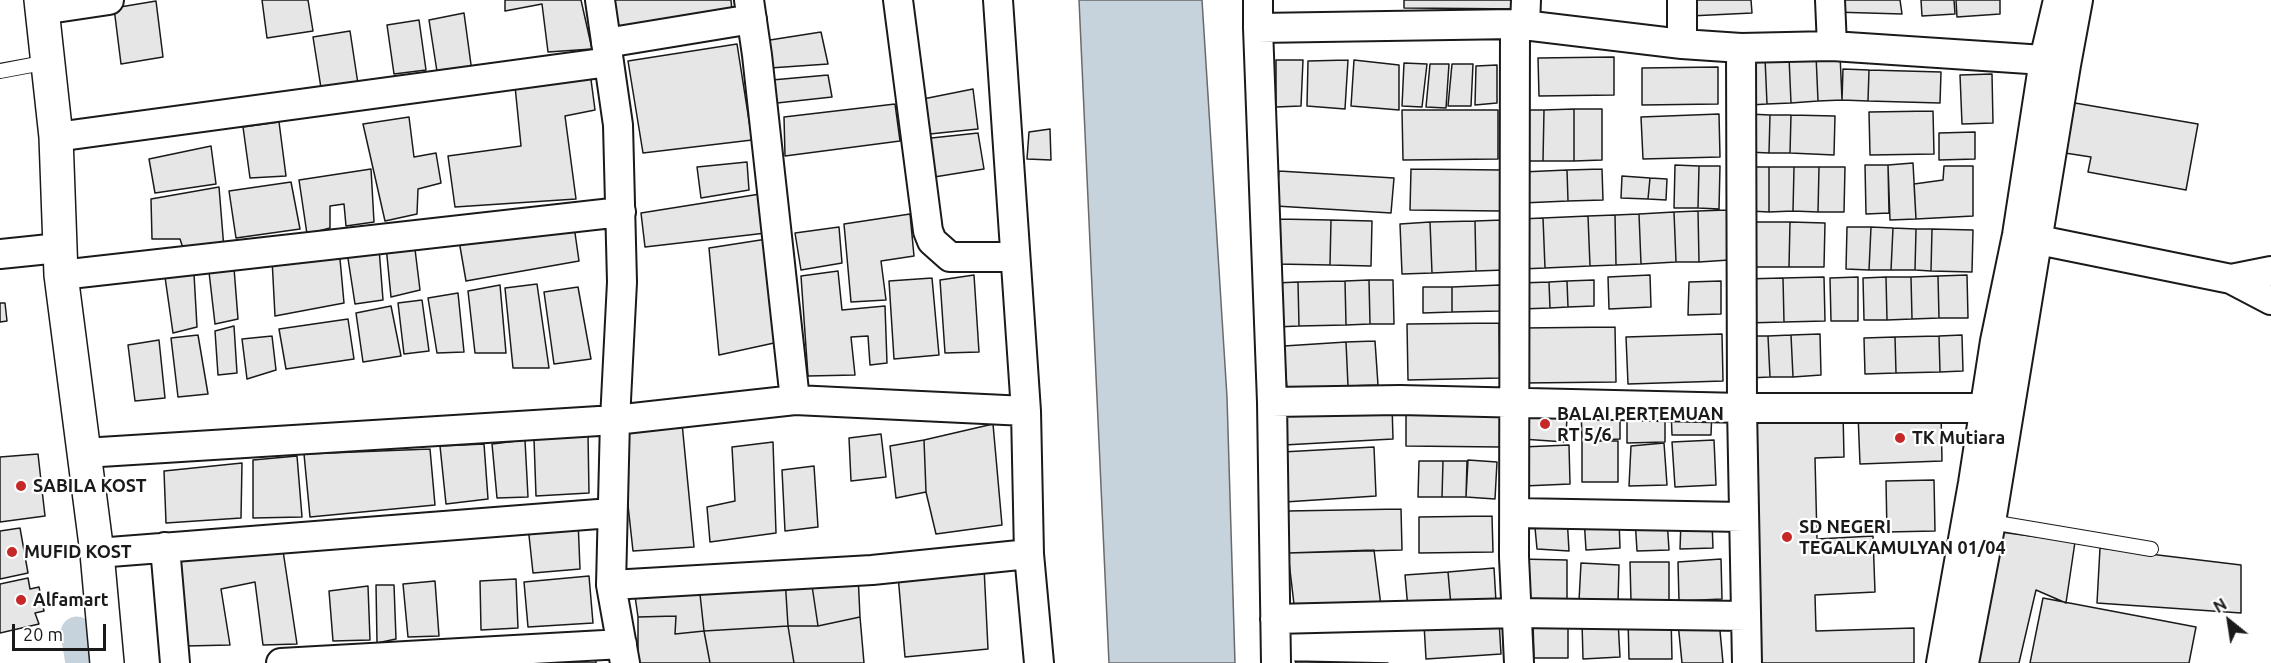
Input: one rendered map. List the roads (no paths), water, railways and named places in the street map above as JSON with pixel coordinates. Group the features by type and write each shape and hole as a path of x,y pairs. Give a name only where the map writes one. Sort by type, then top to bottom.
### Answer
{"highway":[{"path":"42,5 56,137 60,262 96,553 107,663"}],"street":[{"path":"42,5 108,0"},
{"path":"280,663 623,654 611,585 611,513 622,282 618,125 600,0"},
{"path":"898,0 928,231 932,241 950,257 1014,257"},
{"path":"998,0 1026,411 1029,554 1039,663"},
{"path":"1258,0 1272,402 1276,663"},
{"path":"1682,0 1682,44"},
{"path":"1830,0 1832,46"},
{"path":"1964,663 1991,522 1996,409 1995,341 2028,237 2055,62 2058,0"},
{"path":"2055,62 2078,0"},
{"path":"56,137 607,52 751,9 795,400"},
{"path":"1258,28 1522,16 1682,44 1741,48 1832,46 2055,62"},
{"path":"1519,663 1514,557 1522,16"},
{"path":"1741,48 1743,518 1747,663"},
{"path":"0,254 60,262 621,212"},
{"path":"2028,237 2231,279 2271,300"},
{"path":"2231,279 2271,271"},
{"path":"84,453 615,420 795,400 1026,411"},
{"path":"1272,402 1400,400 1742,408 1996,409"},
{"path":"1941,663 1973,483 1996,409"},
{"path":"96,553 611,513"},
{"path":"1515,513 1743,518"},
{"path":"165,547 175,663"},
{"path":"611,585 872,570 1029,554"},
{"path":"1275,620 1517,613 1746,616"}],"lane":[{"path":"0,71 48,62"},
{"path":"1991,522 2151,549"}],"waterway":[{"path":"77,633 82,663"}],"place":[{"name":"BALAI PERTEMUAN RT 5/6","path":"1545,424"},
{"name":"TK Mutiara","path":"1900,438"},
{"name":"SABILA KOST","path":"21,486"},
{"name":"SD NEGERI TEGALKAMULYAN 01/04","path":"1787,537"},
{"name":"MUFID KOST","path":"12,552"},
{"name":"Alfamart","path":"21,600"}]}
